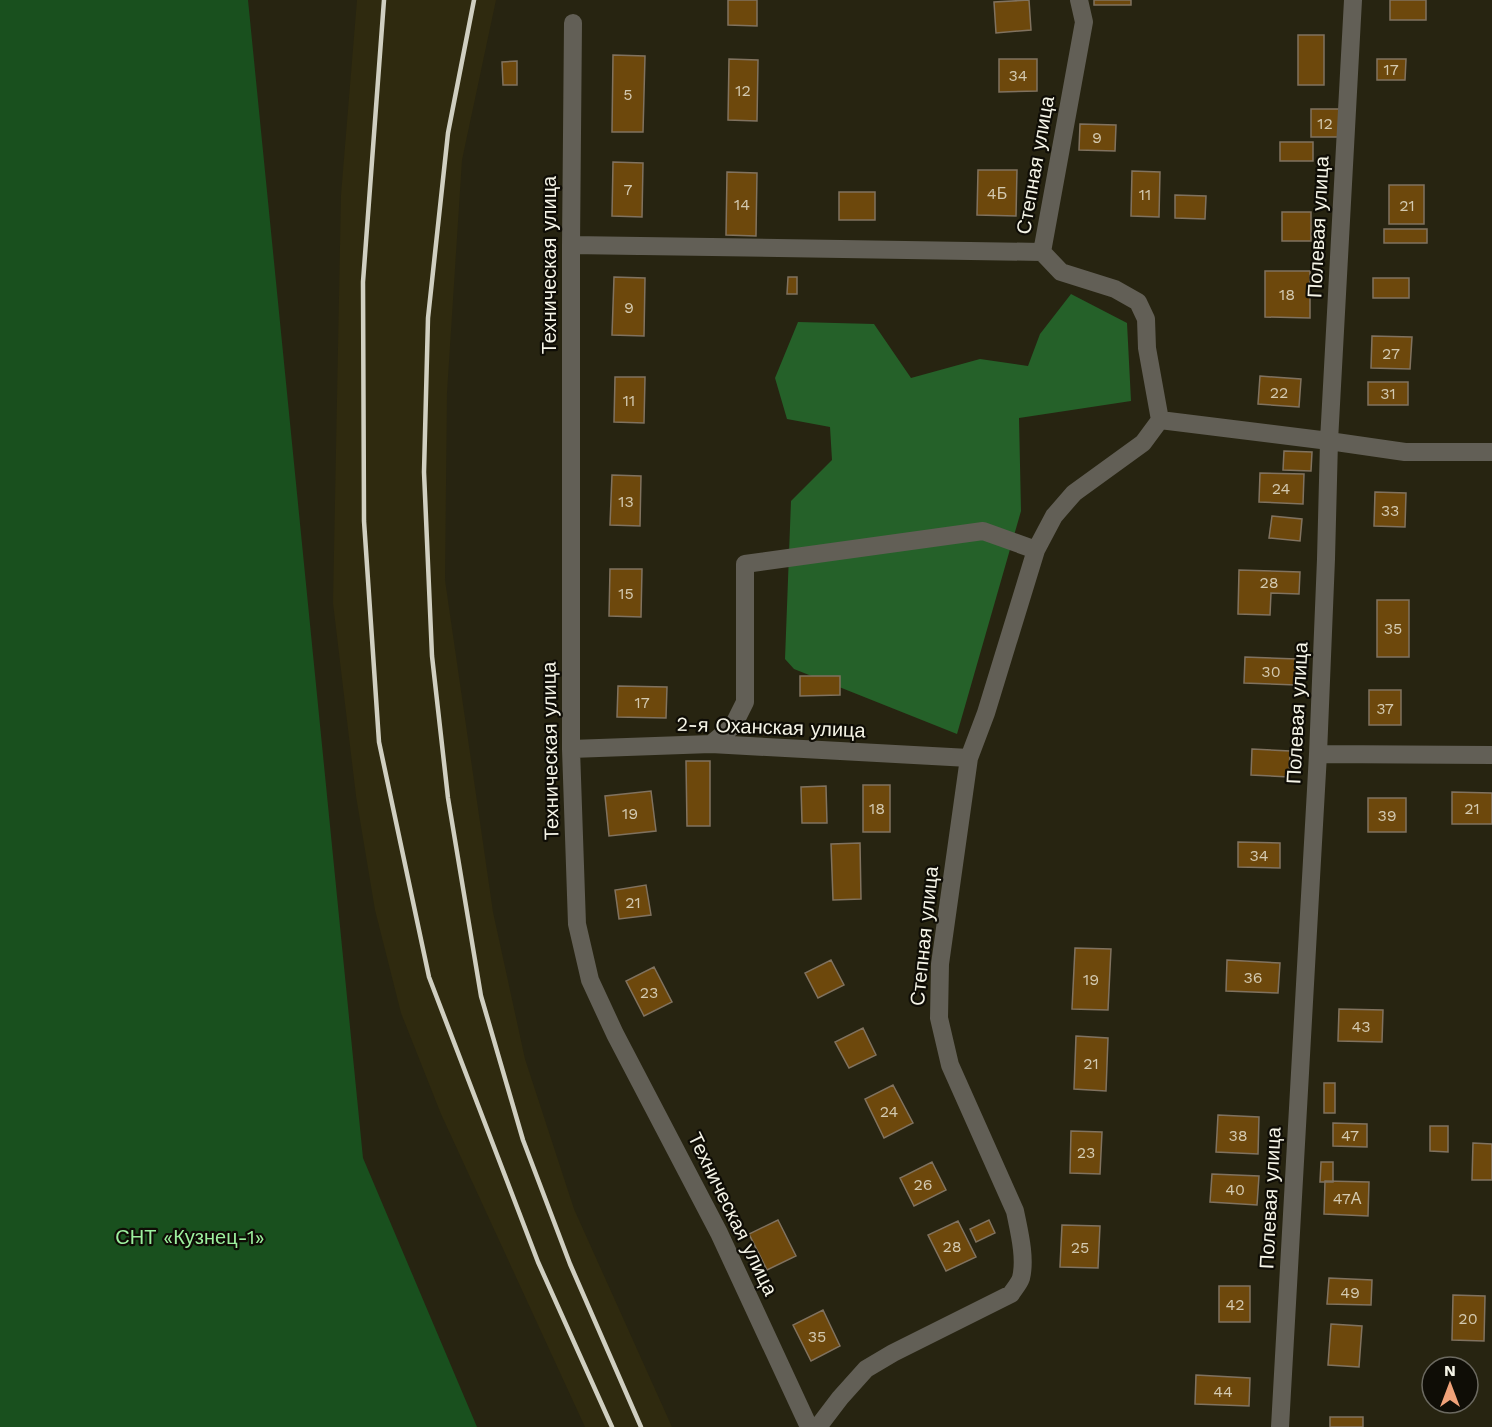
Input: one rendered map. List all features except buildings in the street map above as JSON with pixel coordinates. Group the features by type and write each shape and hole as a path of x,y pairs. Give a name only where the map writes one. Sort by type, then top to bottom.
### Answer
{"street":[{"name":"Степная улица","path":"818,1427 866,1369 893,1353 1011,1294 1021,1280 1020,1236 1015,1211 950,1065 939,1018 940,964 969,758 986,713 1036,550 1054,516 1074,493 1143,443 1160,420 1147,348 1146,319 1138,302 1115,289 1061,272 1042,252 1084,22 1079,0"},
{"name":"Полевая улица","path":"1280,1427 1318,754 1329,441 1353,0"},
{"name":"Техническая улица","path":"573,23 572,749 577,924 590,980 615,1034 719,1233 809,1427"},
{"path":"571,245 1042,252"},
{"path":"1160,420 1405,452 1492,452"},
{"path":"711,744 733,726 745,702 745,564 983,531 1036,550"},
{"name":"2-я Оханская улица","path":"572,749 711,744 969,758"},
{"path":"1318,754 1492,755"}],"shaded area":[{"path":"357,0 496,0 462,160 447,393 445,580 493,912 525,1059 574,1209 672,1427 585,1427 441,1114 401,1013 375,910 356,796 333,603 341,195"}],"green space":[{"name":"СНТ «Кузнец-1»","path":"0,0 248,0 363,1158 477,1427 0,1427"},
{"path":"1071,294 1127,323 1131,401 1019,418 1021,511 957,734 794,669 785,659 791,501 832,460 830,427 787,419 775,378 798,322 874,324 911,378 980,359 1028,366 1040,334"}],"railway":[{"path":"384,0 363,282 364,521 379,742 429,977 538,1262 612,1427"},
{"path":"474,0 448,133 428,318 424,472 432,656 448,798 481,996 523,1140 570,1264 641,1427"}]}
